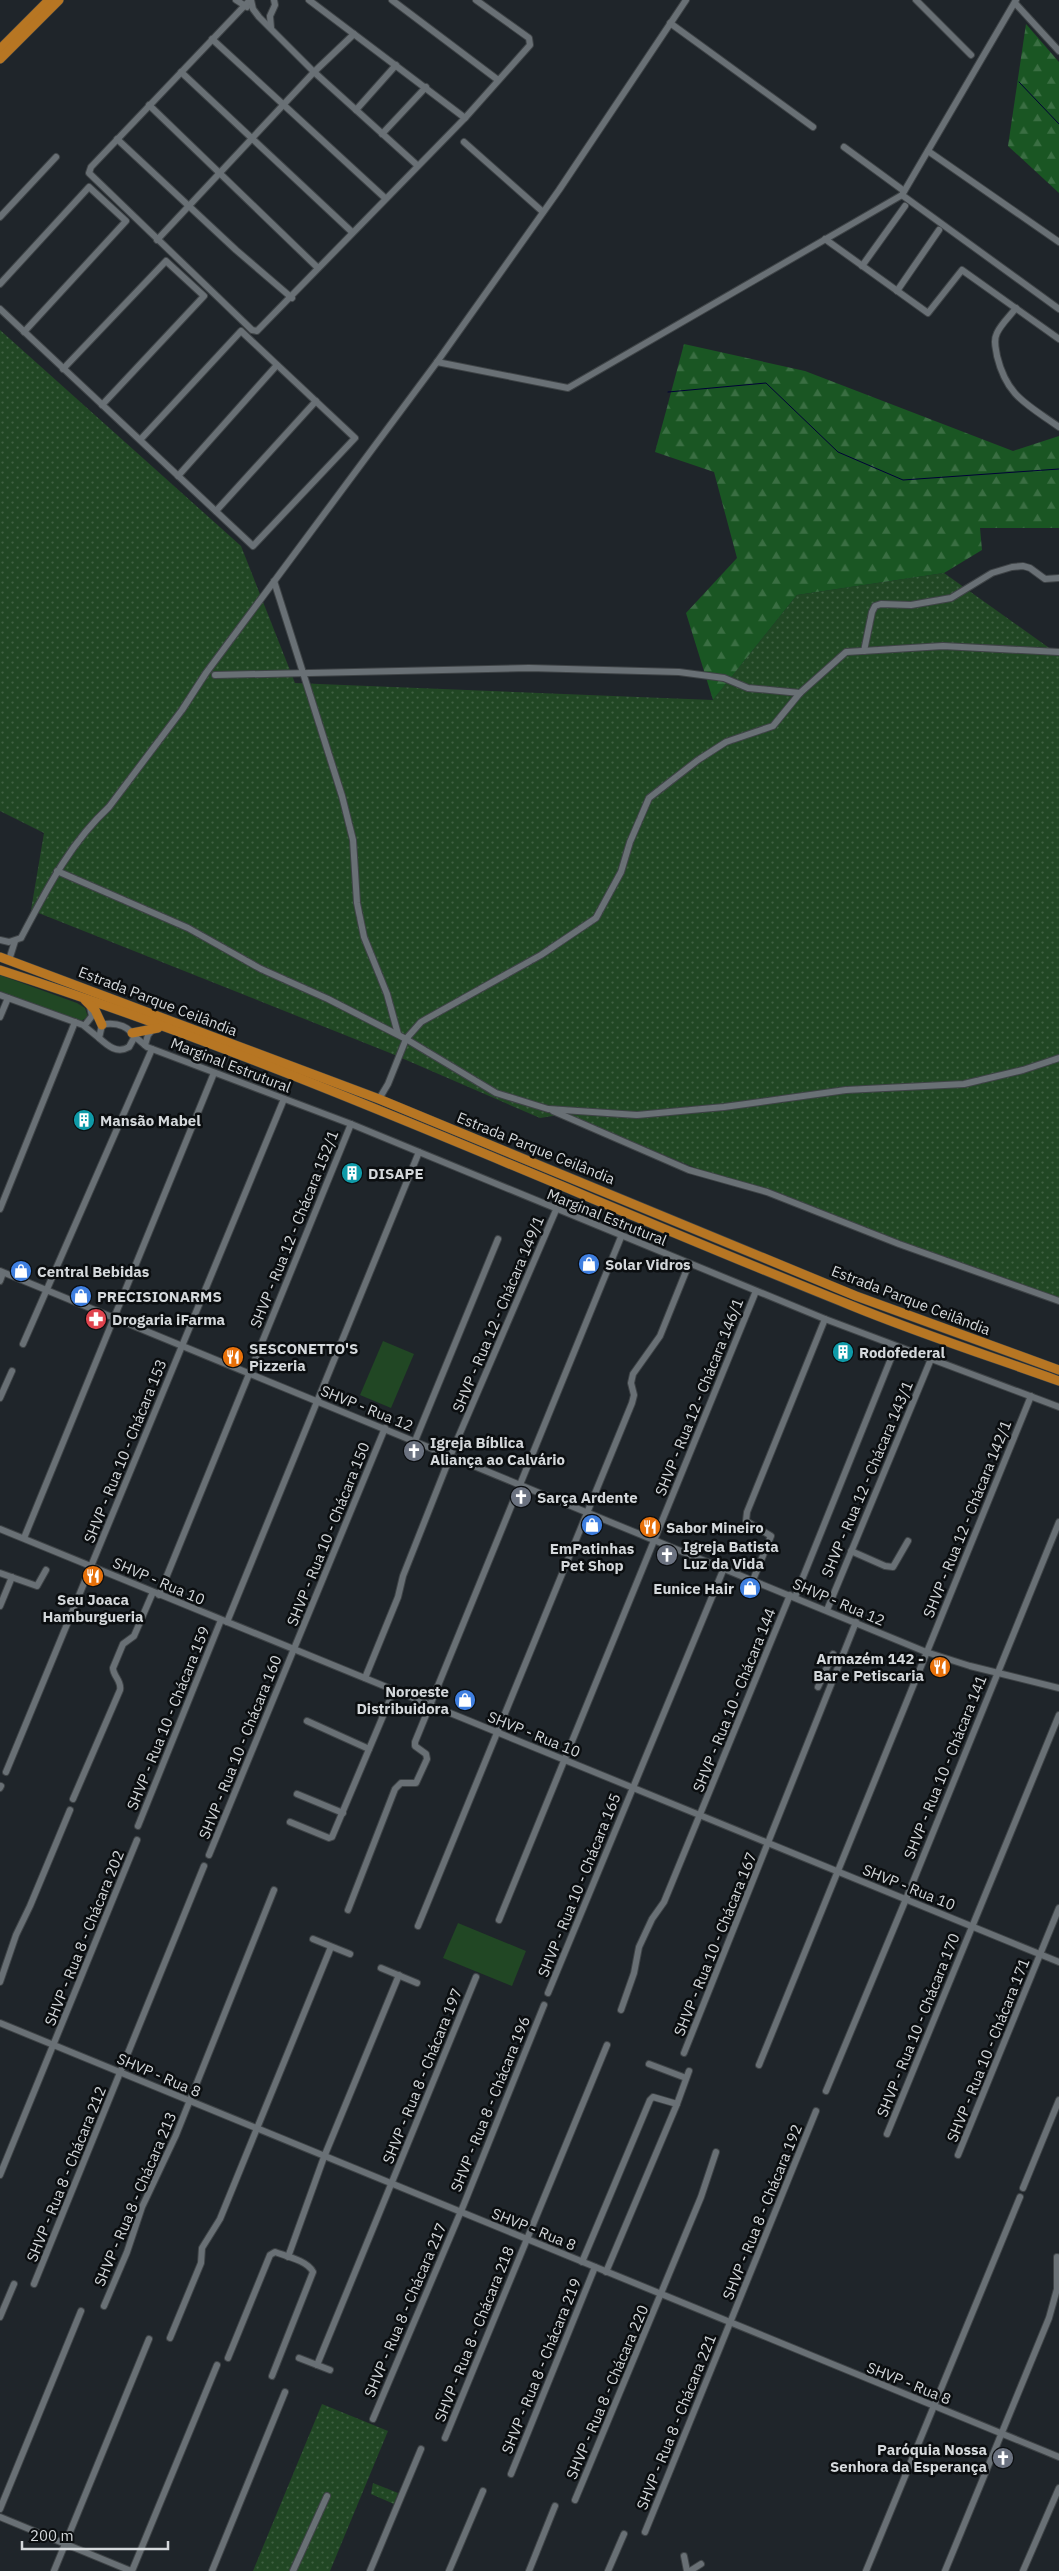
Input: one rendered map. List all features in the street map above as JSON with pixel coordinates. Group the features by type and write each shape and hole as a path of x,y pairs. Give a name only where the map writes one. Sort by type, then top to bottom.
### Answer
{"highway":[{"path":"0,49 49,0"},
{"path":"0,59 59,0"},
{"name":"Estrada Parque Ceilândia","path":"4,958 379,1099 856,1296 1059,1370"},
{"name":"Estrada Parque Ceilândia","path":"0,970 81,996 297,1078 852,1306 1059,1381"},
{"path":"81,996 89,1003 101,1026"},
{"path":"133,1034 156,1028 169,1030"}],"street":[{"path":"237,0 253,9"},
{"path":"251,0 117,139 91,167 89,173 252,330 260,329 292,298 352,232 466,118 531,42 529,38 476,0"},
{"path":"251,0 253,9 259,17 314,72 417,165"},
{"path":"271,28 270,16 275,5 274,0"},
{"path":"309,0 466,118"},
{"path":"392,0 498,80"},
{"path":"0,940 15,941 21,938 69,851 109,807 182,710 196,686 438,362 543,212 686,0"},
{"path":"916,0 971,56"},
{"path":"438,362 568,388 903,193 1016,1 1059,51"},
{"path":"259,17 270,16"},
{"path":"670,23 813,127"},
{"path":"157,240 314,72 354,34"},
{"path":"212,39 385,198"},
{"path":"356,110 396,65"},
{"path":"180,72 352,232"},
{"path":"382,134 426,87"},
{"path":"149,105 318,268"},
{"path":"117,139 292,298"},
{"path":"464,142 543,212"},
{"path":"844,147 1059,309"},
{"path":"928,151 1059,242"},
{"path":"0,217 56,158"},
{"path":"0,284 89,187 126,222 24,332"},
{"path":"862,266 905,206"},
{"path":"897,291 940,230"},
{"path":"825,240 928,313 962,270 1059,339"},
{"path":"63,369 166,261 183,276 204,296 102,405"},
{"path":"1016,308 997,334 995,343 1000,367 1007,386 1019,398 1059,427"},
{"path":"0,309 253,546 356,438 241,331 140,440"},
{"path":"178,476 277,365"},
{"path":"216,511 316,401"},
{"path":"864,651 875,606 881,604 911,605 951,598 992,573 1023,566 1045,579 1059,578"},
{"path":"274,581 342,796 352,840 358,902 364,937 387,994 398,1034"},
{"path":"379,1099 388,1084 406,1039 421,1022 541,954 596,918 621,872 630,842 649,798 698,760 726,742 773,726 800,693 846,652 943,646 1059,652"},
{"path":"215,675 529,668 679,672 724,678 748,688 800,693"},
{"path":"57,871 188,928 261,969 328,999 398,1034 496,1093 548,1108 689,1170 768,1192 936,1258 1059,1301"},
{"path":"4,958 15,941"},
{"path":"0,995 84,1025 101,1026 114,1024 133,1034 134,1041 129,1047 116,1049 106,1045 84,1025"},
{"path":"0,1017 8,998"},
{"path":"84,1025 92,1016 89,1003"},
{"path":"0,1209 75,1022"},
{"path":"99,1038 101,1026"},
{"path":"23,1344 148,1047 149,1033 156,1028"},
{"name":"Marginal Estrutural","path":"133,1034 148,1047 351,1124 621,1237 825,1319 1059,1407"},
{"name":"Marginal Estrutural","path":"129,1047 148,1047"},
{"path":"548,1108 637,1114 724,1107 846,1090 964,1084 1023,1070 1059,1058"},
{"path":"24,1538 214,1073"},
{"name":"SHVP - Rua 10 - Chácara 153","path":"6,1772 284,1099"},
{"name":"SHVP - Rua 12 - Chácara 152/1","path":"73,1799 120,1690 120,1682 113,1672 113,1668 123,1644 134,1636 156,1593 351,1124"},
{"name":"SHVP - Rua 10 - Chácara 159","path":"138,1826 419,1152"},
{"name":"SHVP - Rua 12 - Chácara 149/1","path":"365,1678 451,1456 556,1210"},
{"path":"348,1910 395,1789 401,1783 416,1783 427,1759 426,1754 414,1744 621,1237"},
{"path":"415,1441 498,1239"},
{"path":"418,1926 632,1403 634,1395 631,1382 633,1374 660,1336 689,1264"},
{"path":"0,1281 2,1272"},
{"name":"SHVP - Rua 12","path":"2,1272 926,1652 997,1673 1059,1688"},
{"name":"SHVP - Rua 12 - Chácara 146/1","path":"499,1920 566,1760 756,1291"},
{"path":"753,1580 771,1536 746,1521 747,1512 825,1319"},
{"name":"SHVP - Rua 10 - Chácara 144","path":"621,2010 634,1973 639,1947 652,1919 664,1902 896,1346"},
{"name":"SHVP - Rua 12 - Chácara 143/1","path":"827,1610 931,1359"},
{"path":"0,1398 12,1371"},
{"name":"SHVP - Rua 12 - Chácara 142/1","path":"759,2065 836,1870 1031,1396"},
{"name":"SHVP - Rua 10 - Chácara 150","path":"294,1649 385,1428"},
{"name":"SHVP - Rua 10 - Chácara 141","path":"826,2090 906,1899 1059,1522"},
{"name":"SHVP - Rua 10","path":"0,1529 1059,1962"},
{"path":"851,1551 885,1566 894,1567 908,1541"},
{"name":"SHVP - Rua 10 - Chácara 165","path":"548,1993 724,1568"},
{"path":"0,1572 37,1586 46,1570"},
{"path":"0,1606 12,1577"},
{"name":"SHVP - Rua 10 - Chácara 167","path":"684,2053 856,1622"},
{"name":"SHVP - Rua 10 - Chácara 160","path":"209,1855 294,1649"},
{"path":"830,1686 819,1684 833,1654"},
{"path":"290,1822 330,1838 334,1835 394,1690"},
{"name":"SHVP - Rua 10 - Chácara 170","path":"887,2134 1059,1715"},
{"path":"307,1721 369,1749"},
{"path":"297,1794 343,1813"},
{"path":"0,1982 16,1935 70,1810"},
{"name":"SHVP - Rua 8 - Chácara 202","path":"0,2175 137,1840"},
{"name":"SHVP - Rua 8 - Chácara 212","path":"34,2284 122,2073 204,1866"},
{"name":"SHVP - Rua 8 - Chácara 213","path":"104,2306 127,2252 142,2207 163,2165 190,2102 274,1890"},
{"name":"SHVP - Rua 10 - Chácara 171","path":"958,2155 1059,1908"},
{"path":"313,1939 350,1954"},
{"path":"170,2338 201,2263 202,2248 220,2219 331,1947"},
{"path":"381,1968 417,1983"},
{"path":"288,2257 324,2157 399,1975"},
{"name":"SHVP - Rua 8 - Chácara 197","path":"317,2365 476,1978"},
{"name":"SHVP - Rua 8 - Chácara 196","path":"460,2212 544,2005"},
{"name":"SHVP - Rua 8","path":"0,2023 1059,2457"},
{"name":"SHVP - Rua 8 - Chácara 218","path":"445,2438 607,2044"},
{"path":"606,2272 688,2075 650,2064"},
{"path":"582,2262 650,2100 658,2097 677,2104"},
{"path":"1023,2188 1059,2100"},
{"name":"SHVP - Rua 8 - Chácara 192","path":"730,2323 816,2111"},
{"name":"SHVP - Rua 8 - Chácara 220","path":"576,2500 661,2294 716,2152"},
{"path":"866,2571 1020,2197"},
{"name":"SHVP - Rua 8 - Chácara 217","path":"373,2419 460,2212"},
{"path":"228,2358 270,2255 275,2252 308,2265 313,2272 272,2376"},
{"path":"945,2571 1052,2308 1057,2289 1057,2257"},
{"name":"SHVP - Rua 8 - Chácara 219","path":"511,2474 595,2267"},
{"path":"0,2317 14,2284"},
{"path":"0,2509 81,2311"},
{"name":"SHVP - Rua 8 - Chácara 221","path":"645,2532 730,2323"},
{"path":"54,2571 149,2339"},
{"path":"299,2358 330,2370"},
{"path":"0,2517 132,2571 217,2365"},
{"path":"212,2571 285,2392"},
{"path":"370,2571 421,2450"},
{"path":"1023,2571 1059,2488"},
{"path":"449,2571 483,2491"},
{"path":"293,2571 327,2496"},
{"path":"529,2571 555,2506"},
{"path":"608,2571 624,2534"},
{"path":"684,2556 688,2571 701,2564"}],"green space":[{"path":"1026,24 1059,62 1059,193 1008,146"},
{"path":"0,330 241,546 295,683 713,700 797,595 944,573 1059,655 1059,1298 922,1250 772,1190 710,1174 565,1114 540,1118 390,1053 31,910 44,833 0,811"},
{"path":"684,344 805,371 1013,451 1059,436 1059,528 980,528 982,550 944,573 797,595 713,700 686,613 737,558 714,472 655,452"},
{"path":"0,975 77,1003 85,1008 88,1017 81,1021 0,992"},
{"path":"383,1341 414,1354 391,1408 360,1395"},
{"path":"458,1923 526,1951 512,1986 443,1958"},
{"path":"322,2404 388,2431 330,2571 253,2571"},
{"path":"373,2483 398,2493 394,2504 371,2494"}],"waterway":[{"path":"1019,82 1059,124"},
{"path":"668,392 766,383 838,452 903,480 1059,469"}],"place":[{"name":"Mansão Mabel","path":"84,1120"},
{"name":"DISAPE","path":"352,1173"},
{"name":"Solar Vidros","path":"589,1264"},
{"name":"Central Bebidas","path":"21,1271"},
{"name":"PRECISIONARMS","path":"81,1296"},
{"name":"Drogaria iFarma","path":"96,1319"},
{"name":"Rodofederal","path":"843,1352"},
{"name":"SESCONETTO'S Pizzeria","path":"233,1357"},
{"name":"Igreja Bíblica Aliança ao Calvário","path":"414,1451"},
{"name":"Sarça Ardente","path":"521,1497"},
{"name":"EmPatinhas Pet Shop","path":"592,1525"},
{"name":"Sabor Mineiro","path":"650,1527"},
{"name":"Igreja Batista Luz da Vida","path":"667,1555"},
{"name":"Seu Joaca Hamburgueria","path":"93,1576"},
{"name":"Eunice Hair","path":"750,1588"},
{"name":"Armazém 142 - Bar e Petiscaria","path":"940,1667"},
{"name":"Noroeste Distribuidora","path":"465,1700"},
{"name":"Paróquia Nossa Senhora da Esperança","path":"1003,2458"}]}
